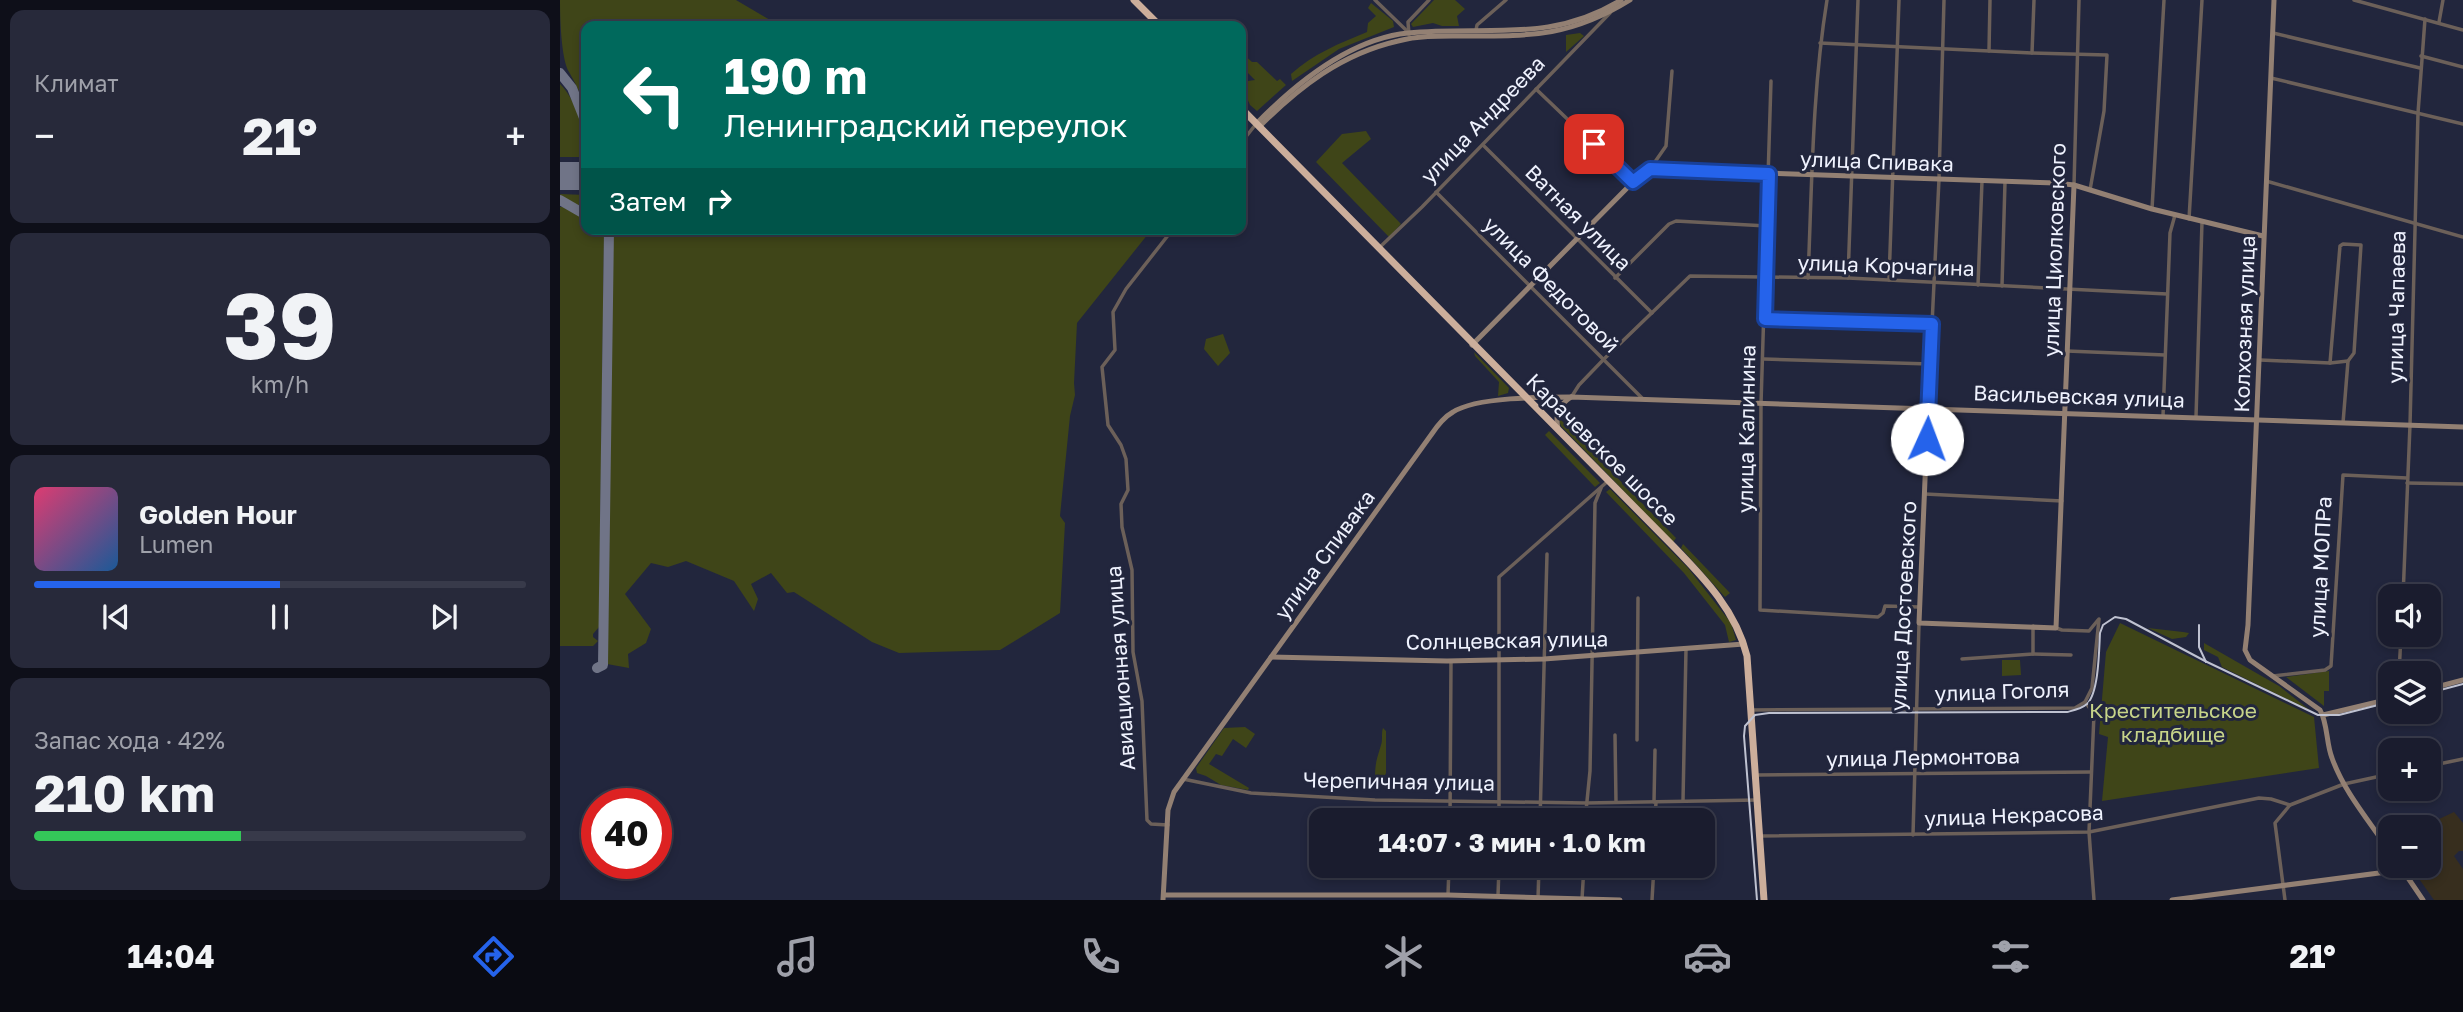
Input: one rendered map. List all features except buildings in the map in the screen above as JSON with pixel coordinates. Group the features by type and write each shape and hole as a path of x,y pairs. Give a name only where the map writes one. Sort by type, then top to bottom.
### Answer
{"highway":[{"path":"1134,0 1155,21"},
{"name":"Карачевское шоссе","path":"1246,113 1706,580 1729,612 1744,644 1748,668 1764,900"}],"street":[{"path":"1375,0 1409,36 1540,35 1580,26 1630,0"},
{"path":"1409,36 1408,22 1429,0"},
{"path":"1476,31 1477,25 1506,0"},
{"path":"1246,137 1291,90 1331,61 1364,46 1409,36 1556,27 1598,13 1621,0"},
{"path":"1808,278 1820,43 1826,0"},
{"path":"1848,278 1858,0"},
{"path":"1889,280 1899,0"},
{"name":"улица Достоевского","path":"1913,835 1915,710 1939,179 1944,0"},
{"path":"1989,51 1990,0"},
{"path":"2032,53 2034,0"},
{"name":"улица Циолковского","path":"2056,628 2079,0"},
{"path":"2152,209 2164,0"},
{"path":"2189,219 2202,0"},
{"name":"Колхозная улица","path":"2273,676 2250,660 2245,650 2274,0"},
{"path":"2354,0 2463,30"},
{"path":"2439,23 2443,0"},
{"name":"улица Андреева","path":"1378,249 1611,12"},
{"name":"улица Чапаева","path":"2403,584 2418,113 2424,19"},
{"path":"1580,26 1587,30 1586,36"},
{"path":"2273,33 2420,68"},
{"path":"1820,43 2107,55 2104,111 2090,190"},
{"path":"2421,56 2463,66"},
{"path":"1472,345 1633,182 1650,169 1666,146 1672,71"},
{"path":"2271,78 2463,124"},
{"name":"улица Калинина","path":"1771,81 1761,404 1760,610 1878,617 1885,606 1919,607"},
{"path":"1536,89 1633,182"},
{"name":"Ватная улица","path":"1483,145 1652,313"},
{"name":"улица Спивака","path":"1650,169 2074,185 2189,219 2263,236"},
{"path":"1978,285 1982,181"},
{"path":"2002,286 2005,181"},
{"path":"2266,181 2463,237"},
{"name":"улица Федотовой","path":"1436,192 1644,399"},
{"path":"2163,416 2170,233 2175,215"},
{"path":"1615,278 1669,224 1676,221 1767,226"},
{"path":"2196,417 2202,222"},
{"name":"Авиационная улица","path":"1168,825 1151,824 1147,820 1142,701 1138,669 1132,652 1132,570 1122,527 1121,503 1128,490 1126,459 1121,445 1108,425 1102,368 1115,351 1113,312 1126,289 1169,235"},
{"path":"2330,363 2340,246 2359,244 2362,248 2354,353 2348,361 2343,423"},
{"name":"улица Корчагина","path":"1572,397 1579,384 1690,276 1848,278 2167,294"},
{"path":"1765,319 1932,324"},
{"path":"2067,351 2165,355"},
{"path":"1764,359 1931,364"},
{"path":"2258,360 2330,363 2348,361"},
{"path":"1559,432 1556,418 1558,410 1572,397"},
{"name":"Васильевская улица","path":"1525,398 1572,397 2066,412 2463,427"},
{"name":"улица Спивака","path":"1183,779 1444,418 1465,406 1525,398"},
{"name":"улица МОПРа","path":"2273,676 2325,670 2331,666 2343,475 2407,481"},
{"path":"1499,808 1499,577 1608,481"},
{"path":"2407,481 2463,484"},
{"path":"1586,808 1590,771 1595,503 1601,488"},
{"path":"1925,494 2062,501"},
{"path":"1540,808 1547,554"},
{"path":"1637,740 1638,598"},
{"path":"1919,623 2033,626 2089,631 2099,620 2092,688 2085,702 2094,714 2089,832 2094,900"},
{"path":"2033,626 2033,654"},
{"name":"Солнцевская улица","path":"1271,657 1451,661 1544,659 1744,644"},
{"path":"1683,802 1686,649"},
{"path":"1962,659 2033,654 2071,655"},
{"path":"1450,808 1451,661"},
{"path":"2273,676 2315,704 2323,715 2332,759 2344,784 2378,834"},
{"path":"2441,686 2463,680"},
{"name":"улица Гоголя","path":"1751,710 2067,709 2085,702"},
{"path":"2323,715 2378,702"},
{"path":"1615,735 1616,802"},
{"path":"1655,750 1655,808"},
{"path":"2441,764 2463,759"},
{"name":"улица Лермонтова","path":"1755,775 2091,772"},
{"path":"2285,900 2275,823 2291,805 2344,784 2378,777"},
{"path":"1183,779 1170,801 1164,897 1448,895 1620,900"},
{"name":"Черепичная улица","path":"1183,779 1251,793 1375,800 1586,803 1757,800"},
{"name":"улица Некрасова","path":"1760,836 2089,832 2259,798 2291,805"},
{"path":"2172,900 2378,871"},
{"path":"1448,895 1449,878"},
{"path":"1498,897 1499,878"},
{"path":"1538,899 1539,878"},
{"path":"1582,899 1583,878"},
{"path":"1652,900 1653,878"},
{"path":"2408,878 2423,900"}],"shaded area":[{"path":"2454,812 2463,823 2463,851 2454,856 2463,869 2463,900 2434,900 2418,878 2441,878 2441,818"}],"green space":[{"path":"560,0 736,0 772,21 581,21 581,97 566,66"},
{"path":"1434,0 1455,0 1465,9 1457,16 1459,26 1433,23 1413,27 1411,24"},
{"path":"1371,3 1393,21 1394,27 1339,49 1292,81 1291,74 1308,61 1367,32 1368,23 1376,16 1368,8"},
{"path":"1580,33 1584,36 1566,52 1566,35"},
{"path":"1246,57 1286,85 1257,111 1250,105 1246,96 1246,81 1255,80 1246,71"},
{"path":"560,84 571,99 579,118 581,157 560,157"},
{"path":"1366,131 1371,139 1342,163 1401,224 1389,237 1316,162 1342,134"},
{"path":"560,194 581,195 581,207"},
{"path":"560,207 564,207 581,217 581,235 604,237 599,627 593,634 598,641 593,646 560,646"},
{"path":"613,235 1147,235 1077,323 1075,395 1070,416 1060,516 1065,523 1060,613 1000,650 899,653 872,642 794,592 787,593 771,573 751,584 758,599 754,611 734,581 686,561 668,567 651,563 625,594 651,629 646,643 628,654 629,668 607,664"},
{"path":"1223,334 1230,353 1218,366 1204,349 1206,339"},
{"path":"1474,352 1509,388 1508,393 1498,396 1499,382"},
{"path":"1558,417 1676,538 1673,542 1561,426"},
{"path":"1549,431 1600,483 1595,487 1545,435"},
{"path":"1610,489 1688,568 1731,623 1736,640 1729,642 1725,625 1684,573 1606,492"},
{"path":"1683,544 1730,593 1725,597 1681,548"},
{"name":"Крестительское кладбище","path":"2120,623 2314,717 2319,768 2102,801 2108,737 2099,734 2106,652"},
{"path":"2148,628 2189,633 2186,637 2172,639"},
{"path":"2204,643 2279,686 2311,711 2222,667 2218,657 2204,650"},
{"path":"2002,660 2020,660 2021,675 2002,676"},
{"path":"2329,671 2329,691 2324,691 2324,706 2286,677"},
{"path":"1245,727 1255,734 1246,748 1233,739 1222,756 1216,754 1209,764 1249,788 1248,790 1221,785 1197,773 1196,768 1224,728"},
{"path":"1383,728 1386,731 1386,773 1379,782 1375,779 1375,768"}],"taxiway":[{"path":"560,73 572,88 581,110"},
{"path":"560,200 581,212"},
{"path":"597,668 603,665 609,235"}],"runway":[{"path":"560,176 581,176"}],"tram line":[{"path":"1757,900 1744,736 1745,726 1755,715 2075,710 2085,706 2091,698 2098,670 2100,633 2103,625 2115,617 2126,619 2205,661 2318,715 2339,715 2378,705"},
{"path":"2199,625 2199,647 2206,662"},
{"path":"2441,690 2463,684"}],"route":[{"path":"1594,144 1633,182 1650,169 1769,174 1765,319 1932,324 1927,439"}]}
